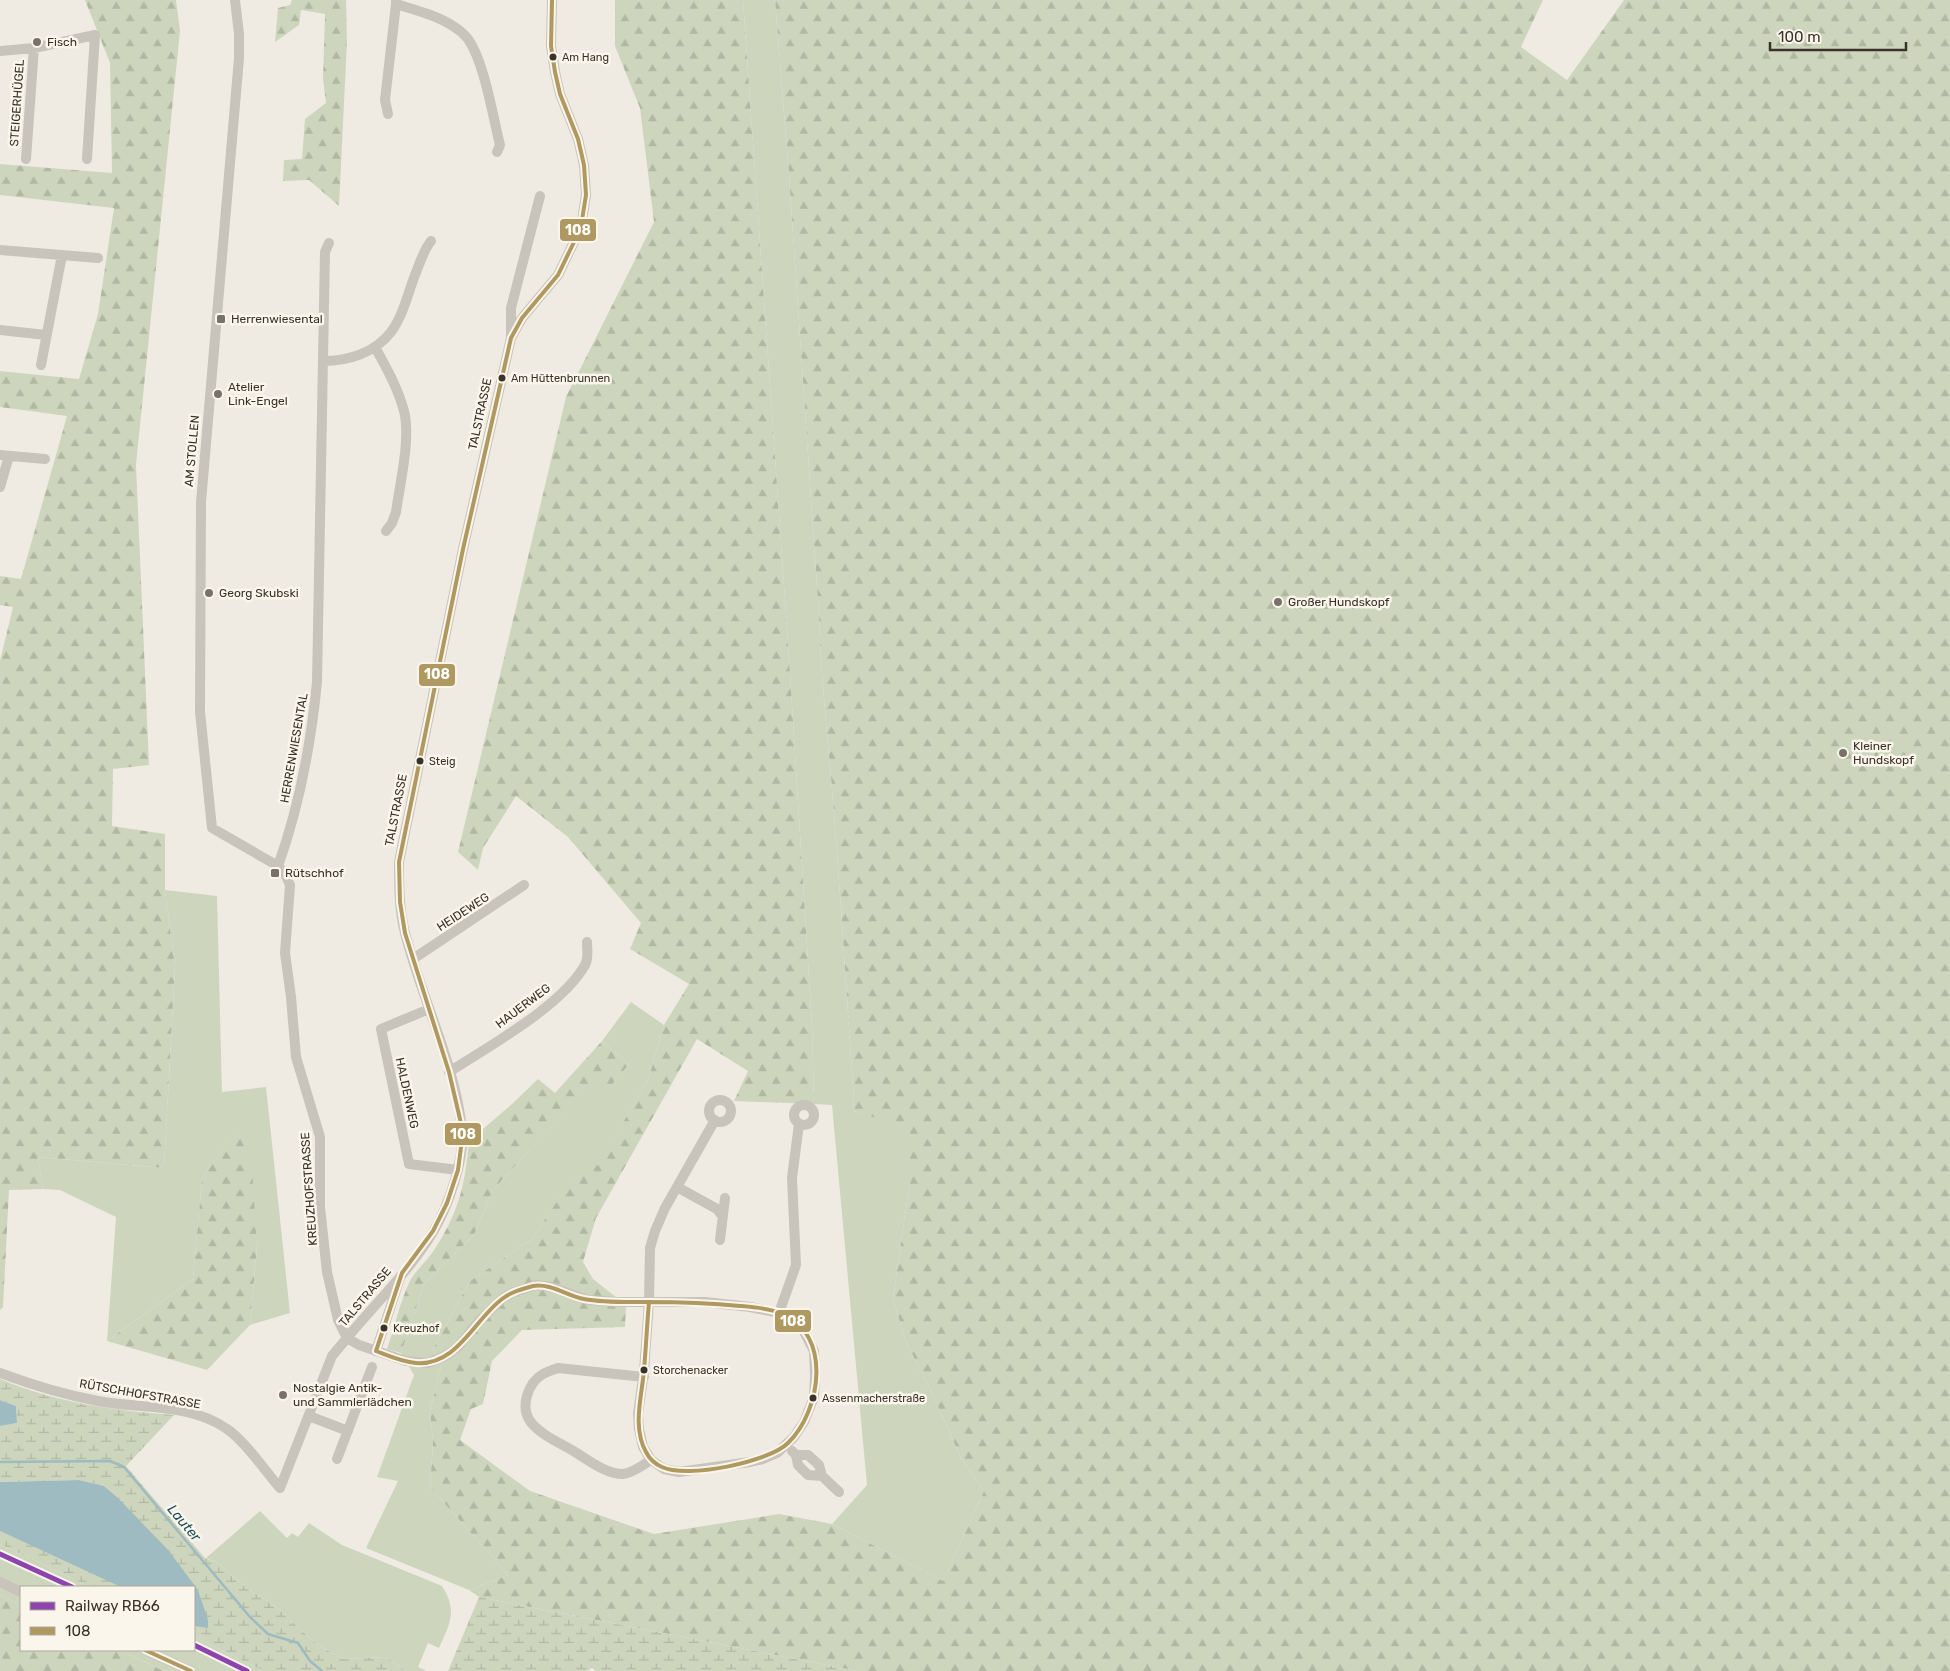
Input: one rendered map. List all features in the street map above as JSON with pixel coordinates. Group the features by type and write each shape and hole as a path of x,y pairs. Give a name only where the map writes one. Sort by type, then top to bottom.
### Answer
{"street":[{"name":"AM STOLLEN","path":"234,0 239,34 239,58 201,502 200,712 212,828 278,866"},
{"name":"TALSTRASSE","path":"511,338 522,318 558,275 575,240 582,220 586,196 584,165 578,139 560,94 554,72 551,46 552,0"},
{"path":"388,114 385,100 396,2 434,16 467,37 476,53 483,79 500,145 497,152"},
{"name":"STEIGERHÜGEL","path":"0,51 34,48 95,35 87,158"},
{"name":"STEIGERHÜGEL","path":"26,159 34,48"},
{"name":"TALSTRASSE","path":"346,1338 402,1272 433,1231 447,1203 458,1170 462,1132 449,1072 405,933 400,902 399,862 465,539 511,338 511,308 540,196"},
{"path":"323,361 336,361 357,356 375,346 391,332 400,316 424,250 431,240"},
{"name":"HERRENWIESENTAL","path":"278,866 298,800 314,713 317,682 325,252 329,243"},
{"path":"0,250 98,258"},
{"path":"41,365 62,255"},
{"path":"0,330 46,335"},
{"path":"375,346 396,386 405,412 406,437 396,512 392,523 386,531"},
{"path":"0,487 4,456 45,459"},
{"name":"KREUZHOFSTRASSE","path":"278,866 285,874 290,885 285,953 296,1057 320,1137 320,1207 327,1272 338,1320 346,1338"},
{"name":"HEIDEWEG","path":"413,960 505,900 524,885"},
{"name":"HAUERWEG","path":"449,1072 533,1017 555,999 586,964 587,942"},
{"name":"HALDENWEG","path":"429,1009 381,1029 409,1164 458,1170"},
{"path":"348,1431 309,1416 332,1356 346,1338 359,1345 413,1363 428,1363 443,1357 457,1348 495,1304 514,1292 536,1285 552,1287 588,1300 649,1302 705,1302 779,1313 802,1328 814,1351 816,1375 811,1407 804,1422 786,1445 763,1459 679,1472 664,1469 651,1460 643,1447 639,1429 638,1414 644,1378 649,1302 650,1248 664,1208 715,1120"},
{"path":"779,1313 796,1264 792,1178 799,1124"},
{"path":"677,1187 717,1209 723,1217"},
{"path":"720,1240 725,1198"},
{"name":"TALSTRASSE","path":"376,1351 402,1272"},
{"path":"337,1459 372,1367"},
{"path":"644,1378 558,1368 537,1378 526,1397 525,1408 530,1421 545,1434 596,1465 613,1472 625,1474 651,1460"},
{"name":"RÜTSCHHOFSTRASSE","path":"0,1373 52,1391 98,1401 178,1411 209,1419 228,1429 280,1488 309,1416"},
{"path":"786,1445 796,1454 808,1455 819,1465 822,1476 839,1492"},
{"path":"0,1582 20,1592"},
{"path":"147,1651 191,1671"}],"green space":[{"path":"85,0 176,0 180,31 136,465 149,765 113,769 112,826 165,834 165,890 175,966 164,1168 38,1157 43,1189 9,1190 3,1307 0,1310 0,661 13,607 0,605 0,576 21,579 67,416 0,407 0,371 79,379 98,314 114,208 0,195 0,164 112,173 110,63"},
{"path":"292,0 346,0 347,42 339,206 309,180 283,181 284,160 302,159 305,119 326,103 323,79 325,14 301,10 299,25 275,42 278,8 290,5"},
{"path":"615,0 743,0 789,657 812,1025 814,1104 734,1101 748,1071 697,1039 596,1218 583,1262 593,1279 626,1305 625,1327 522,1330 492,1361 483,1404 471,1409 460,1440 530,1491 654,1534 779,1514 832,1524 943,1581 984,1491 961,1458 932,1393 906,1342 893,1299 910,1180 910,1128 853,1111 854,1101 841,914 775,0 1543,0 1521,47 1567,80 1624,0 1950,0 1950,1671 857,1671 479,1597 469,1590 508,1575 430,1487 433,1442 430,1411 441,1367 433,1349 470,1281 532,1239 576,1173 598,1165 648,1080 664,1025 689,984 630,949 641,923 568,837 516,796 483,848 478,870 458,852 566,397 654,222 640,108 615,46"},
{"path":"743,0 775,0 841,914 854,1101 853,1111 910,1127 910,1180 893,1299 906,1342 932,1393 961,1458 984,1491 943,1581 832,1524 867,1485 832,1105 814,1104 812,1025 789,657"},
{"path":"165,890 217,896 222,1092 266,1087 290,1313 250,1325 257,1246 238,1130 202,1178 193,1279 107,1341 116,1217 60,1190 43,1189 38,1157 164,1168 175,966"},
{"path":"631,1002 664,1025 648,1080 598,1166 576,1174 532,1239 470,1281 433,1349 441,1367 430,1411 433,1442 430,1487 508,1575 469,1590 366,1548 398,1481 377,1477 414,1375 401,1353 424,1284 474,1235 493,1190 597,1075 610,1086 629,1064 602,1041"},
{"path":"602,1041 629,1064 610,1087 597,1076 493,1190 474,1235 424,1284 401,1353 387,1349 409,1283 441,1239 454,1213 465,1172 469,1141 538,1079 555,1093"},
{"path":"238,1129 252,1169 257,1246 250,1325 207,1370 107,1341 193,1279 202,1178"},
{"path":"0,1379 64,1400 129,1411 174,1415 126,1466 205,1558 218,1563 245,1587 275,1606 318,1645 343,1659 386,1657 406,1671 264,1671 195,1637 195,1626 208,1627 198,1590 117,1497 104,1486 79,1480 0,1482 0,1426 17,1423 16,1406 0,1400"},
{"path":"260,1511 287,1538 292,1533 298,1537 309,1523 342,1545 442,1586 450,1603 451,1617 439,1648 428,1643 418,1667 427,1671 406,1671 386,1657 343,1659 318,1645 275,1606 245,1587 218,1563 206,1558"},
{"path":"0,1531 119,1586 88,1586 0,1544"},
{"path":"0,1544 88,1586 20,1586 20,1605 0,1595"},
{"path":"0,1595 20,1605 20,1651 121,1651 164,1671 0,1671"},
{"path":"479,1597 857,1671 596,1671 592,1668 587,1671 448,1671"},
{"path":"195,1637 264,1671 164,1671 121,1651 195,1651"}],"water":[{"path":"0,1400 16,1406 17,1423 0,1426"},
{"path":"79,1480 104,1486 169,1551 198,1590 208,1620 208,1628 195,1626 195,1586 119,1586 0,1531 0,1482"}],"waterway":[{"name":"Lauter","path":"0,1462 110,1461 124,1467 250,1617 268,1634 298,1643 310,1661 322,1671"}],"rail line":[{"name":"RB66","path":"0,1554 70,1586"},
{"name":"RB66","path":"195,1645 247,1671"}],"transit line":[{"name":"108","path":"376,1351 402,1273 433,1231 447,1203 458,1170 463,1132 449,1072 405,933 400,902 399,862 463,549 511,338 522,318 558,275 575,240 582,220 586,195 584,165 578,139 560,94 555,72 551,46 552,0"},
{"name":"108","path":"376,1351 416,1363 430,1362 443,1357 454,1350 502,1299 533,1286 546,1286 592,1300 649,1302"},
{"name":"108","path":"649,1302 705,1303 760,1308 781,1313 798,1323 809,1338 815,1355 816,1374 814,1393 808,1412 799,1429 788,1443 764,1456 727,1467 708,1470 674,1470 662,1467 652,1461 642,1442 639,1422 649,1302"},
{"name":"108","path":"147,1651 191,1671"}],"place":[{"name":"Fisch","path":"37,42"},
{"name":"Am Hang","path":"553,57"},
{"name":"Herrenwiesental","path":"221,319"},
{"name":"Am Hüttenbrunnen","path":"502,378"},
{"name":"Atelier Link-Engel","path":"218,394"},
{"name":"Georg Skubski","path":"209,593"},
{"name":"Großer Hundskopf","path":"1278,602"},
{"name":"Kleiner Hundskopf","path":"1843,753"},
{"name":"Steig","path":"420,761"},
{"name":"Rütschhof","path":"275,873"},
{"name":"Kreuzhof","path":"384,1328"},
{"name":"Storchenacker","path":"644,1370"},
{"name":"Nostalgie Antik- und Sammlerlädchen","path":"283,1395"},
{"name":"Assenmacherstraße","path":"813,1398"}]}
